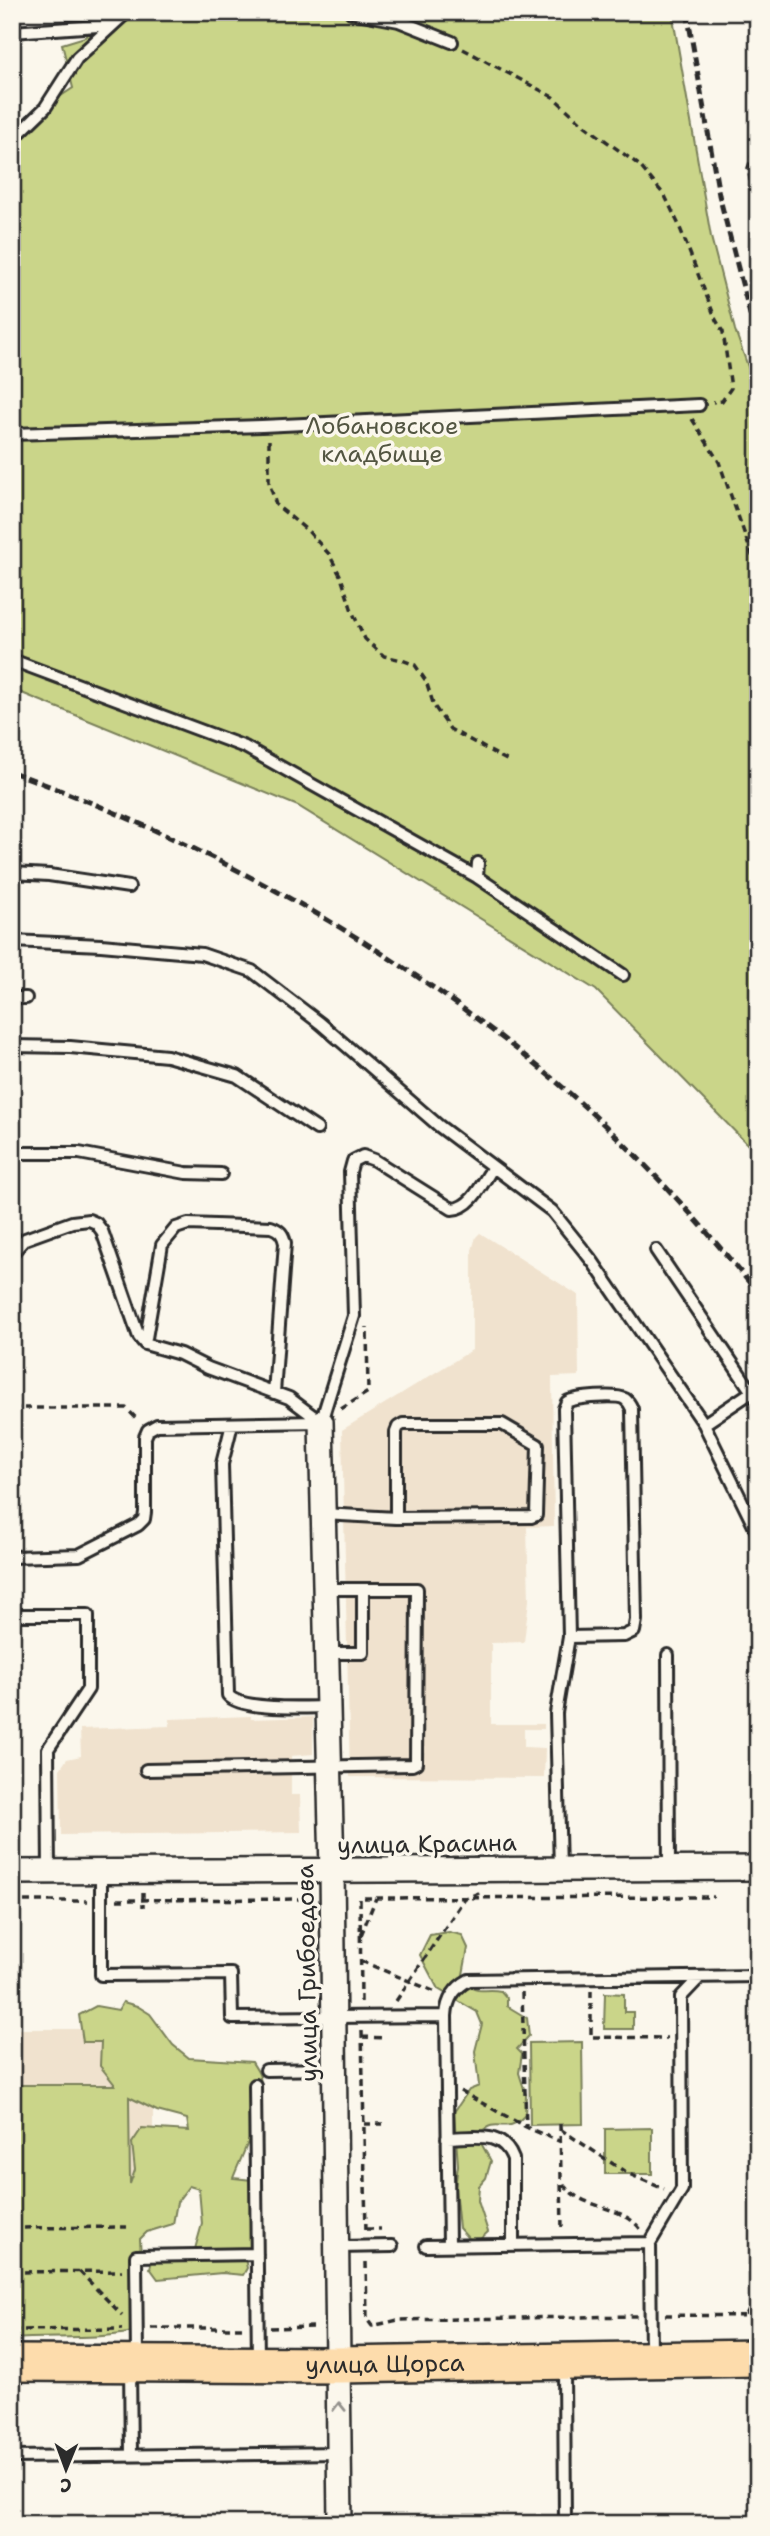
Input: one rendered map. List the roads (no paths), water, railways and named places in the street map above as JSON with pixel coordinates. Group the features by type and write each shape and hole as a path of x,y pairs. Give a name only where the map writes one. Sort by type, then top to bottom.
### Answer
{"main road":[{"name":"улица Щорса","path":"12,2363 338,2365 758,2358"}],"street":[{"name":"улица Грибоедова","path":"321,1422 332,1871 340,2524"},
{"name":"улица Красина","path":"12,1872 758,1868"}],"lane":[{"path":"12,140 45,108 77,58 127,12"},
{"path":"351,12 400,21 452,43"},
{"path":"12,32 112,25"},
{"path":"12,434 262,426 699,405"},
{"path":"12,660 245,747 477,877 623,975"},
{"path":"477,877 478,863"},
{"path":"12,873 49,875 128,887"},
{"path":"12,941 202,954 251,971 320,1023 439,1126 552,1212 593,1262 704,1424 758,1534"},
{"path":"12,998 26,998"},
{"path":"12,1046 70,1047 167,1056 237,1076 317,1129"},
{"path":"12,1153 79,1153 186,1173 221,1174"},
{"path":"321,1422 354,1316 350,1172 353,1161 363,1156 374,1160 452,1209 463,1206 470,1200 493,1167"},
{"path":"12,1253 25,1239 72,1222 89,1220 96,1223 102,1231 139,1337 145,1344 180,1354 208,1368 289,1398 321,1422"},
{"path":"145,1344 162,1245 176,1228 188,1224 278,1229 284,1235 285,1243 275,1393"},
{"path":"656,1250 755,1396 704,1424"},
{"path":"560,1869 556,1713 569,1637 564,1409 567,1402 574,1398 621,1397 628,1401 632,1409 634,1631 624,1636 569,1637"},
{"path":"12,1557 79,1555 144,1520 145,1437 148,1430 157,1425 321,1422"},
{"path":"232,1424 222,1464 228,1695 238,1702 296,1708 328,1707"},
{"path":"323,1514 396,1518 531,1517 536,1515 538,1445 502,1424 403,1424 396,1432 396,1518"},
{"path":"146,1770 412,1765 418,1759 417,1589 325,1589"},
{"path":"326,1653 363,1653 363,1589"},
{"path":"12,1615 88,1615 88,1689 48,1749 49,1872"},
{"path":"668,1655 668,1868"},
{"path":"101,1872 101,1975 231,1974 232,2018 446,2016"},
{"path":"449,2245 446,2016 450,1998 459,1986 469,1980 758,1976"},
{"path":"651,2360 650,2243 682,2189 681,1997 700,1977"},
{"path":"266,2070 334,2069"},
{"path":"255,2085 258,2364"},
{"path":"447,2138 492,2137 503,2142 509,2150 513,2159 513,2245"},
{"path":"426,2245 650,2243"},
{"path":"337,2247 392,2246"},
{"path":"131,2456 136,2256 257,2255"},
{"path":"564,2361 565,2524"},
{"path":"12,2457 339,2453"}],"railway":[{"path":"687,12 719,195 758,345"},
{"path":"12,772 85,800 227,865 296,902 429,984 553,1079 608,1128 686,1209 758,1293"}],"park label":[{"name":"Лобановское кладбище","path":"382,440"}]}
